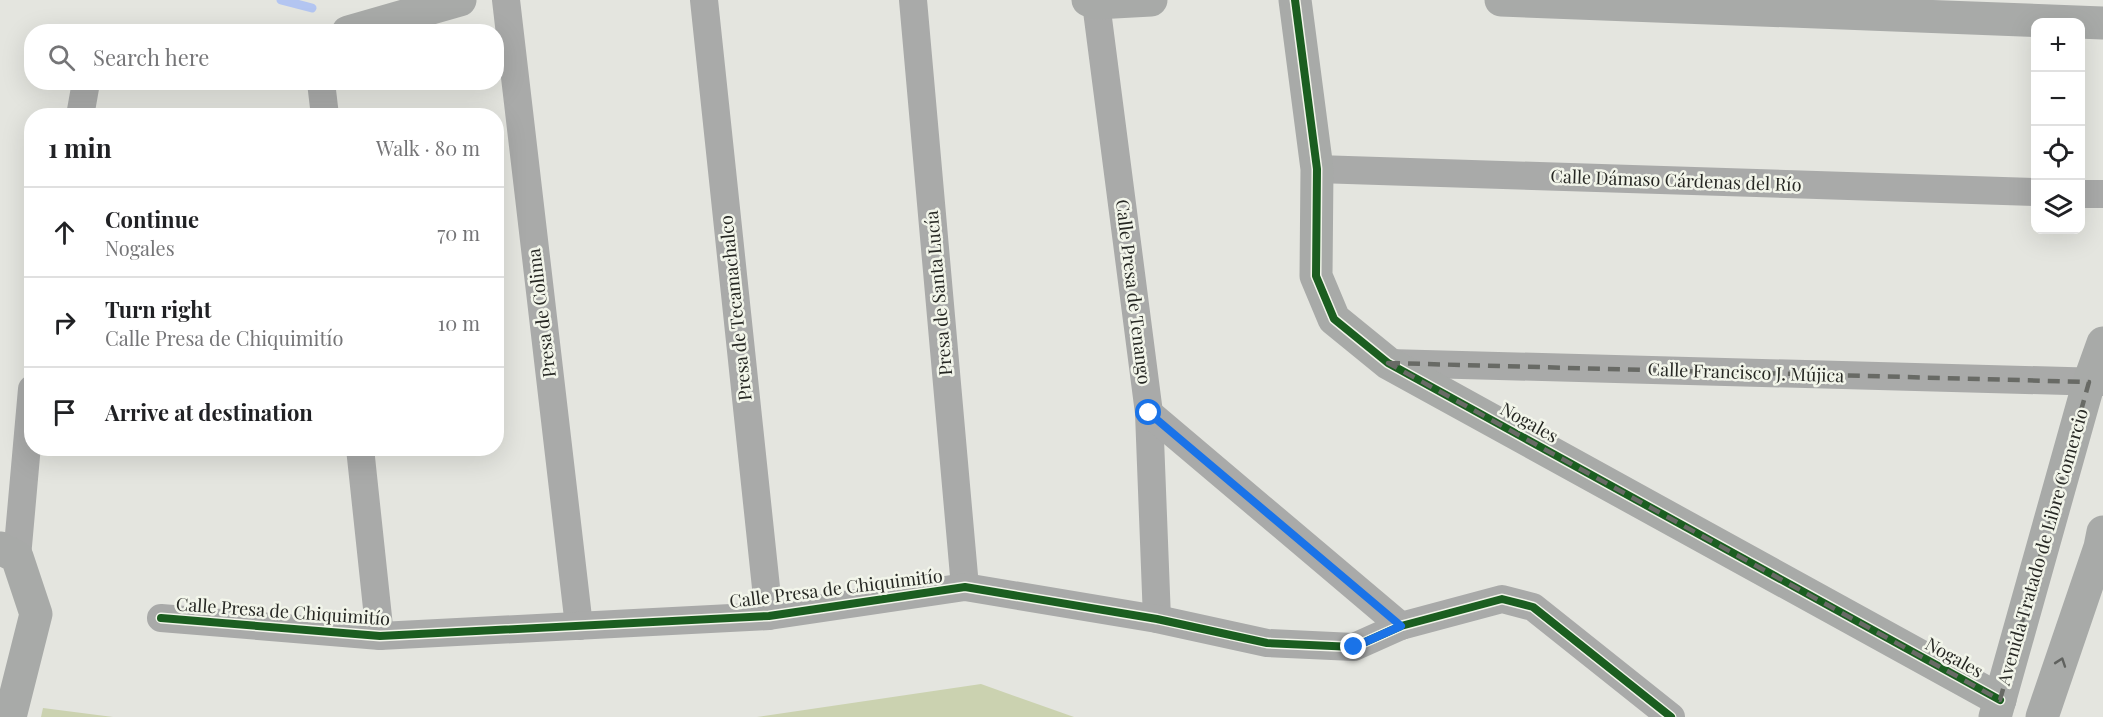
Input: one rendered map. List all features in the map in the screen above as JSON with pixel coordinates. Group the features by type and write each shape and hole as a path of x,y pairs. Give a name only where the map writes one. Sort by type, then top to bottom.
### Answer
{"street":[{"path":"376,24 460,0"},
{"name":"Presa de Colima","path":"506,0 579,626"},
{"name":"Presa de Tecamachalco","path":"704,0 769,616"},
{"name":"Presa de Santa Lucía","path":"913,0 965,587"},
{"path":"1092,2 1151,0"},
{"name":"Nogales","path":"1295,0 1317,169 1316,276 1334,319 1388,363 1998,709"},
{"path":"1501,0 2103,23"},
{"name":"Calle Presa de Tenango","path":"1092,2 1149,413 1157,619"},
{"path":"322,90 323,108"},
{"name":"Calle Dámaso Cárdenas del Río","path":"1317,169 2031,192"},
{"path":"2085,194 2103,194"},
{"name":"Avenida Tratado de Libre Comercio","path":"1998,709 2096,382 2103,344"},
{"name":"Calle Francisco J. Mújica","path":"1388,363 2096,382"},
{"path":"1149,413 1401,626"},
{"path":"10,717 36,614 9,553 24,446"},
{"path":"361,456 380,636"},
{"path":"2042,717 2102,543"},
{"name":"Calle Presa de Chiquimitío","path":"160,618 380,636 769,616 965,587 1157,619 1267,642 1354,647 1401,626 1502,599 1533,607 1671,717"}],"highlighted area":[{"path":"1388,363 2089,382 2000,700"}],"green space":[{"path":"981,684 1074,717 757,717"},
{"path":"43,708 113,717 41,717"}],"waterway":[{"path":"281,0 312,8"}],"cycle path":[{"path":"1295,0 1317,169 1316,276 1334,319 1388,363 2000,700"},
{"path":"161,618 380,636 769,616 965,587 1157,619 1267,643 1354,647 1401,626 1502,599 1533,607 1671,717"}],"route":[{"path":"1149,413 1401,626 1354,647"}]}
